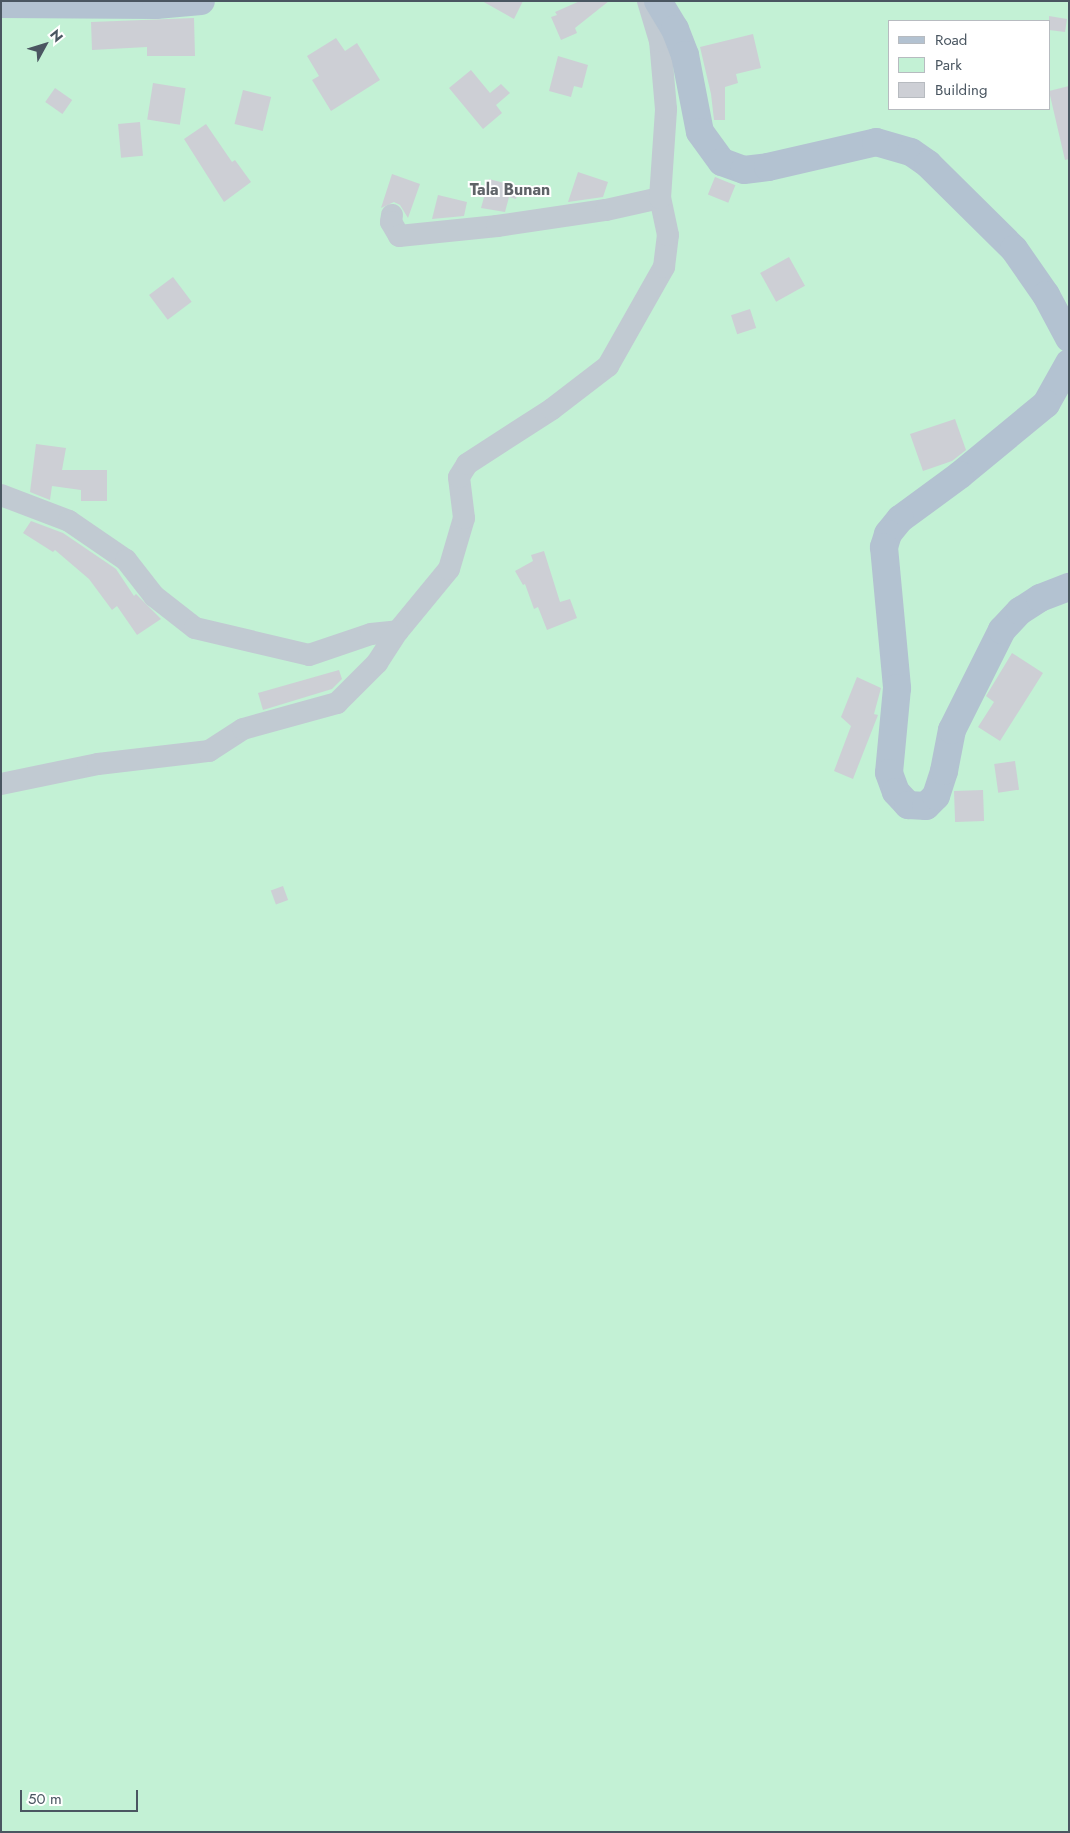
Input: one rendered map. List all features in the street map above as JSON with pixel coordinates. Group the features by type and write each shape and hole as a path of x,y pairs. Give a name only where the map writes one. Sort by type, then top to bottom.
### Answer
{"main road":[{"path":"1,4 156,5 201,1"},
{"path":"658,1 675,29 684,55 700,132 722,162 744,170 768,167 876,142 911,152 928,164 1014,249 1046,295 1069,338"},
{"path":"1069,364 1046,404 960,475 900,519 888,534 884,547 897,688 889,773 896,792 908,805 926,806 936,796 944,771 952,730 1002,630 1020,611 1040,598 1069,588"}],"street":[{"path":"1,784 98,764 209,751 244,729 337,703 377,663 398,630 449,569 464,518 459,477 467,464 552,409 608,366 664,267 668,235 660,198 666,109 660,41 648,1"},
{"path":"392,215 391,222 399,236 552,218 660,198"},
{"path":"1,495 69,521 94,538 126,560 154,596 195,628 309,655 371,634 398,630"}],"green space":[{"path":"1,1 1069,1 1069,1832 1,1832"}],"building":[{"path":"482,1 523,1 514,19"},
{"path":"580,1 609,1 575,28 577,33 561,40 551,17 557,15 555,12"},
{"path":"1049,16 1067,19 1065,32 1050,30"},
{"path":"194,18 195,56 147,56 147,47 92,50 91,22"},
{"path":"753,34 761,68 736,74 738,83 725,87 725,120 714,120 711,94 700,47"},
{"path":"336,38 345,51 357,43 380,80 331,111 312,80 319,76 307,56"},
{"path":"558,56 588,65 582,88 574,86 571,97 549,91"},
{"path":"471,70 490,93 501,84 510,93 496,105 502,113 483,129 449,88"},
{"path":"153,83 186,88 180,125 147,120"},
{"path":"1069,86 1069,159 1065,160 1050,95 1050,91"},
{"path":"55,88 72,100 62,114 45,102"},
{"path":"243,90 271,97 263,131 235,124"},
{"path":"140,122 143,156 121,158 118,124"},
{"path":"206,124 232,162 235,160 251,182 224,202 184,139"},
{"path":"578,172 608,182 603,197 568,202"},
{"path":"392,174 420,184 408,218 400,205 394,202 381,208"},
{"path":"715,177 735,185 728,203 708,195"},
{"path":"489,179 519,187 516,199 509,197 505,212 481,208"},
{"path":"438,195 467,202 464,216 432,219"},
{"path":"789,257 805,286 776,302 760,273"},
{"path":"173,277 192,302 168,320 149,295"},
{"path":"750,309 756,328 737,334 731,315"},
{"path":"955,419 966,450 952,461 923,471 910,434"},
{"path":"36,444 66,448 62,470 107,470 107,501 81,501 81,490 52,486 50,500 30,492"},
{"path":"31,521 63,533 116,569 134,596 136,594 161,619 137,635 117,606 112,610 89,579 55,550 53,552 23,533"},
{"path":"544,551 560,602 570,599 577,618 547,630 538,607 534,609 525,584 523,585 515,571 533,561 531,555"},
{"path":"1012,653 1043,673 1000,741 978,727 994,702 986,696"},
{"path":"339,670 342,679 332,689 263,710 258,693"},
{"path":"857,677 881,688 874,714 878,715 853,779 834,771 851,726 841,717"},
{"path":"1015,761 1019,790 998,793 994,764"},
{"path":"983,790 984,821 955,822 954,791"},
{"path":"283,886 288,900 276,905 271,890"}],"district":[{"name":"Tala Bunan","path":"510,190"}]}
